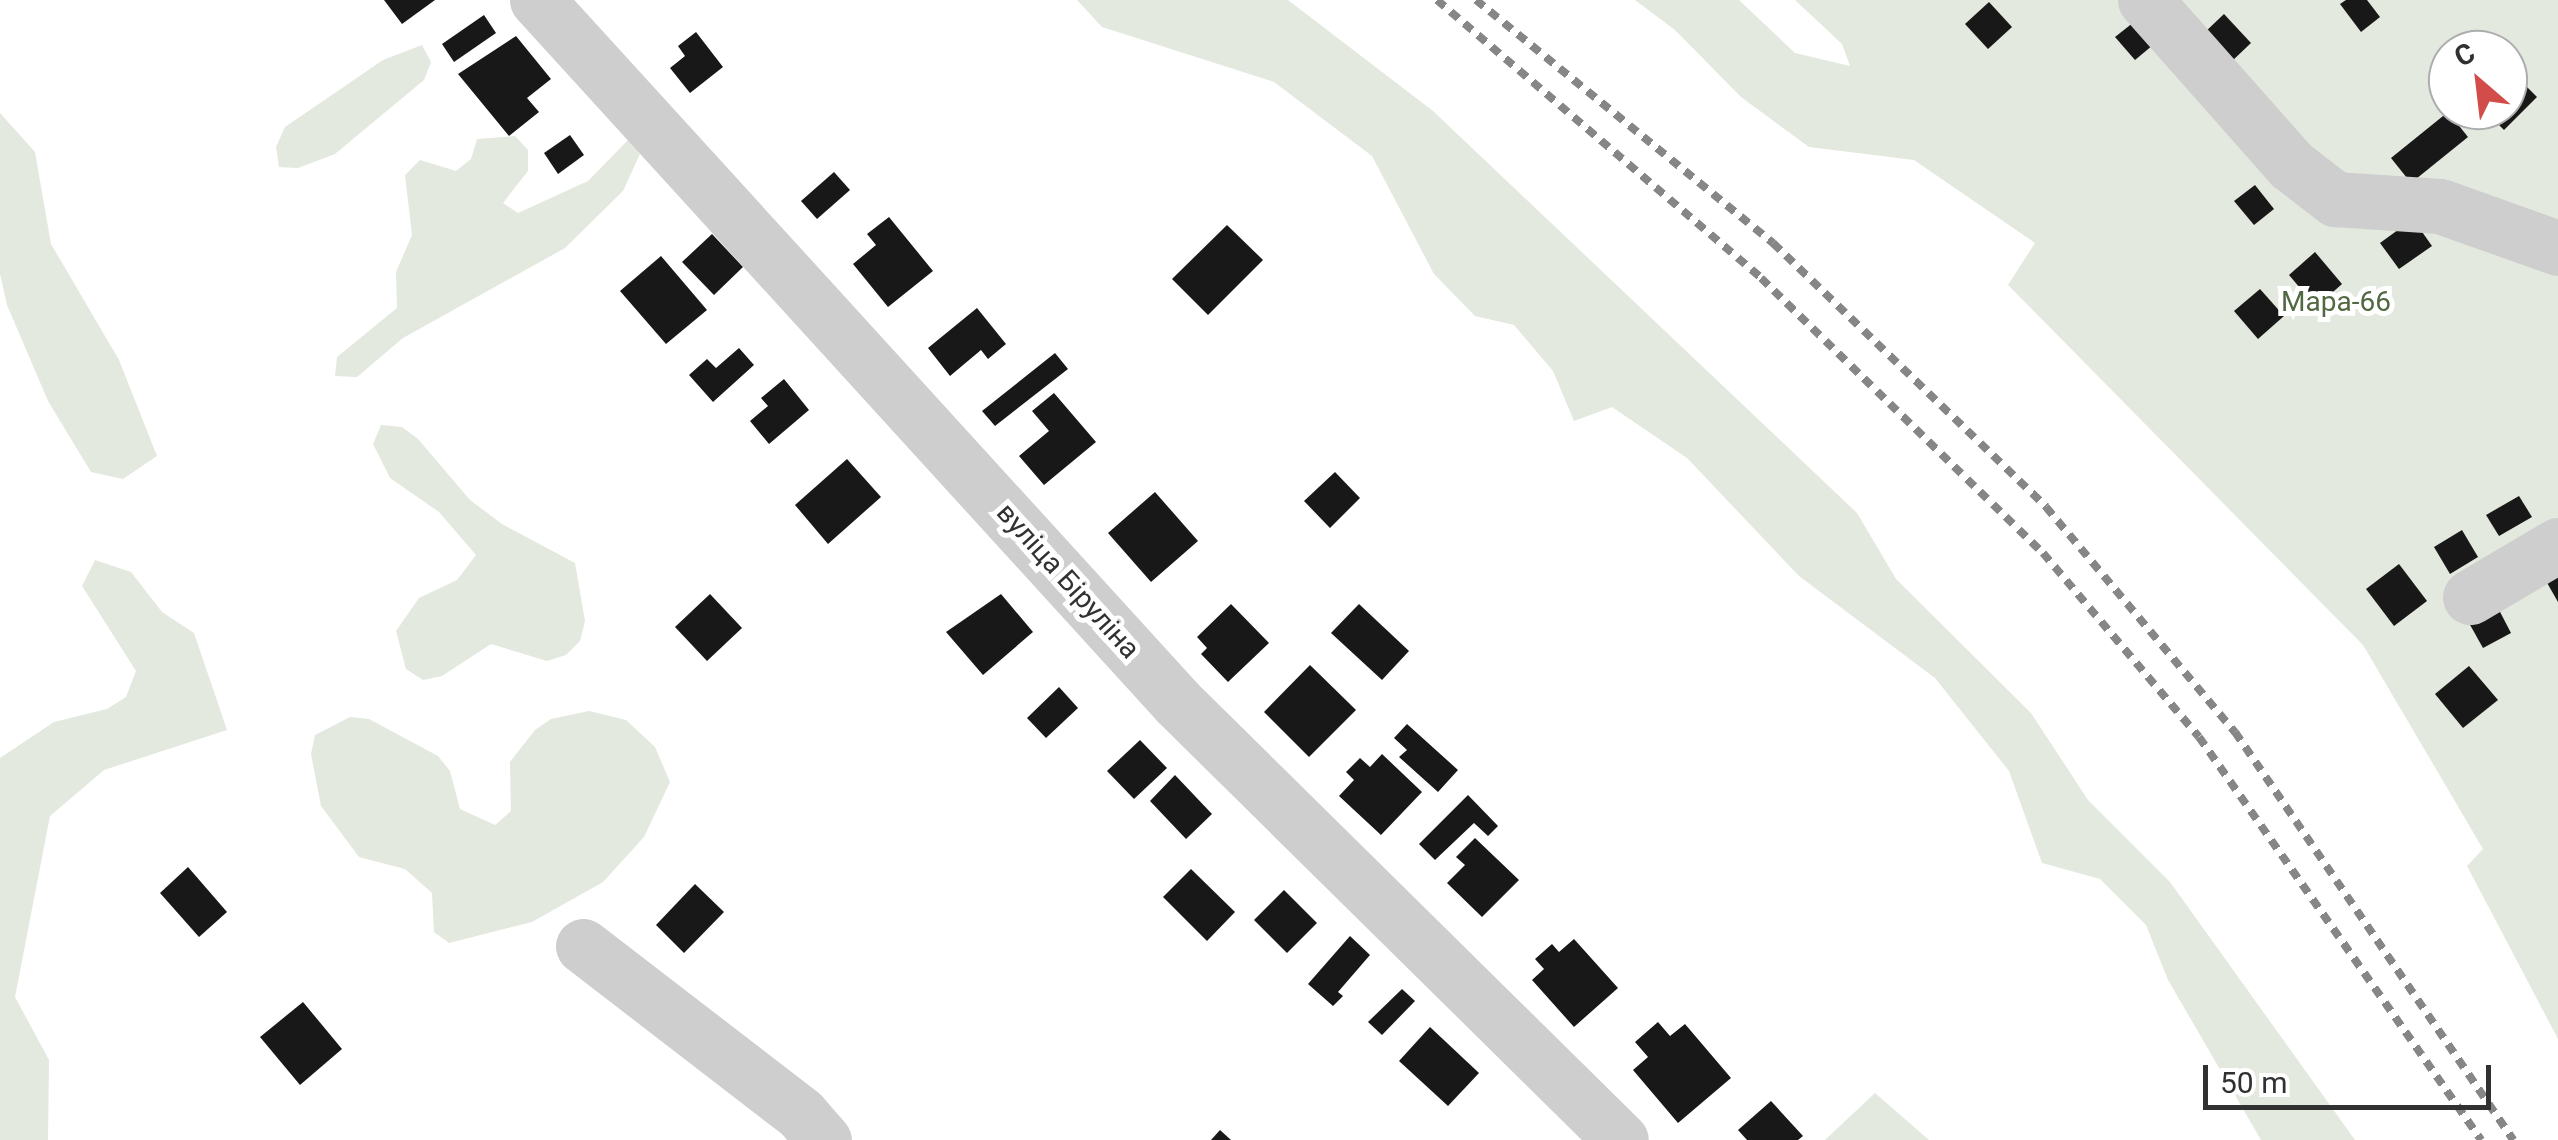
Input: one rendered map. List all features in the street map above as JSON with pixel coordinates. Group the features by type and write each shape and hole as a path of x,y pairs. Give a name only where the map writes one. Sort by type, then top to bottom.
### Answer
{"street":[{"name":"вуліца Біруліна","path":"538,0 666,134 1178,703 1621,1140"},
{"path":"2145,0 2291,165 2335,199 2440,206 2558,248"},
{"path":"2470,597 2558,545"},
{"path":"582,946 801,1114 824,1140"}],"green space":[{"path":"1077,0 1288,0 1433,111 1857,513 1896,579 2031,713 2088,800 2170,882 2355,1140 2261,1140 2168,980 2146,925 2100,879 2042,863 2009,771 1935,678 1799,576 1687,458 1612,407 1574,421 1553,371 1514,325 1475,316 1434,274 1372,156 1274,82 1102,27"},
{"name":"Мара-66","path":"1635,0 1739,0 1795,53 1850,66 1842,44 1795,0 2558,0 2558,1039 2467,866 2483,849 2363,645 2008,285 2035,243 1914,160 1809,147 1741,97 1675,30"},
{"path":"422,45 431,62 424,80 335,154 298,168 279,167 276,147 285,127 383,60"},
{"path":"0,113 35,152 51,244 119,360 157,456 123,479 91,472 48,401 7,305 0,274"},
{"path":"515,136 528,150 528,171 503,203 518,213 588,181 629,139 640,154 623,191 565,248 403,338 357,377 335,376 337,357 397,308 396,272 412,235 405,175 420,160 456,171 471,159 477,139"},
{"path":"381,425 402,427 418,439 470,500 502,524 575,563 585,621 580,641 566,655 547,661 491,644 442,676 423,680 406,669 396,631 419,598 457,580 476,555 439,512 390,478 373,444"},
{"path":"95,560 131,572 162,612 194,633 227,730 104,770 50,816 15,997 49,1060 48,1140 0,1140 0,758 54,722 107,709 126,697 136,671 82,586"},
{"path":"589,711 626,720 655,747 670,782 644,837 603,882 532,922 449,943 434,932 432,893 405,869 359,857 321,806 311,754 315,735 350,717 369,719 438,756 450,771 460,809 495,825 511,811 510,762 535,730 551,719"},
{"path":"1875,1093 1929,1140 1825,1140"}],"building":[{"path":"384,0 435,0 402,24"},
{"path":"2346,0 2367,0 2380,17 2361,32 2340,4"},
{"path":"1989,2 2012,27 1988,49 1965,24"},
{"path":"2224,14 2251,43 2231,62 2203,34"},
{"path":"484,15 496,33 454,62 442,44"},
{"path":"2134,22 2153,45 2135,60 2115,37"},
{"path":"696,32 723,67 690,93 670,68 685,56 678,46"},
{"path":"516,36 551,79 527,98 539,112 509,136 458,74"},
{"path":"2528,88 2537,97 2528,106"},
{"path":"2428,128 2462,130 2468,137 2411,183 2391,158"},
{"path":"570,135 584,155 558,174 544,153"},
{"path":"834,172 850,190 817,219 801,201"},
{"path":"2255,185 2274,209 2254,225 2234,201"},
{"path":"889,217 933,271 888,307 853,264 876,245 867,234"},
{"path":"2413,219 2432,246 2399,269 2380,243"},
{"path":"1227,225 1263,260 1208,315 1172,279"},
{"path":"712,234 743,267 714,295 682,262"},
{"path":"2315,252 2342,284 2316,307 2289,275"},
{"path":"661,256 707,310 666,344 620,291"},
{"path":"2260,289 2284,316 2258,339 2234,311"},
{"path":"977,308 1006,344 988,359 981,350 950,376 928,348"},
{"path":"739,348 754,365 713,402 689,375 707,359 716,368"},
{"path":"1055,353 1068,369 995,426 982,411"},
{"path":"784,379 809,410 769,444 750,421 768,406 761,398"},
{"path":"1054,393 1096,442 1044,485 1019,456 1049,431 1032,411"},
{"path":"847,459 881,497 828,544 795,505"},
{"path":"1335,472 1360,498 1330,528 1304,501"},
{"path":"1155,492 1198,541 1151,582 1108,533"},
{"path":"2519,496 2532,517 2499,536 2486,515"},
{"path":"2462,530 2478,557 2450,574 2434,547"},
{"path":"2399,564 2427,601 2394,626 2366,589"},
{"path":"2558,575 2558,602 2546,581"},
{"path":"710,594 742,628 707,661 675,627"},
{"path":"1001,594 1033,632 983,675 946,632"},
{"path":"1231,604 1269,643 1228,682 1201,654 1207,648 1197,637"},
{"path":"1359,604 1409,651 1382,680 1331,633"},
{"path":"2498,608 2511,633 2483,648 2469,623"},
{"path":"1310,665 1356,710 1309,757 1264,712"},
{"path":"2469,666 2498,700 2463,728 2435,694"},
{"path":"1059,687 1078,708 1046,738 1027,718"},
{"path":"1407,724 1458,770 1438,792 1399,757 1407,750 1394,738"},
{"path":"1140,740 1167,768 1134,799 1107,771"},
{"path":"1382,754 1422,792 1381,835 1339,796 1354,780 1346,772 1360,758 1370,767"},
{"path":"1175,775 1212,814 1186,839 1150,801"},
{"path":"1468,795 1498,826 1488,836 1474,823 1435,860 1419,844"},
{"path":"1475,838 1519,880 1482,917 1447,883 1465,865 1456,857"},
{"path":"188,867 227,912 199,937 160,893"},
{"path":"1191,869 1235,912 1207,941 1163,897"},
{"path":"695,884 724,912 684,953 656,925"},
{"path":"1284,890 1317,923 1287,953 1254,920"},
{"path":"1350,936 1370,955 1338,992 1343,996 1333,1006 1308,984"},
{"path":"1574,939 1618,988 1574,1027 1532,980 1544,969 1535,959 1552,944 1559,952"},
{"path":"1402,989 1415,1001 1382,1035 1368,1022"},
{"path":"303,1002 342,1049 300,1085 260,1037"},
{"path":"1658,1022 1670,1036 1685,1024 1731,1078 1678,1123 1633,1070 1648,1057 1635,1042"},
{"path":"1430,1027 1479,1073 1448,1106 1399,1061"},
{"path":"1771,1101 1803,1136 1798,1140 1747,1140 1738,1130"},
{"path":"1220,1130 1231,1140 1211,1140"}],"railway":[{"path":"1437,0 1761,278 2043,553 2199,737 2481,1140"},
{"path":"1476,0 1773,243 2046,507 2235,732 2513,1140"}]}
